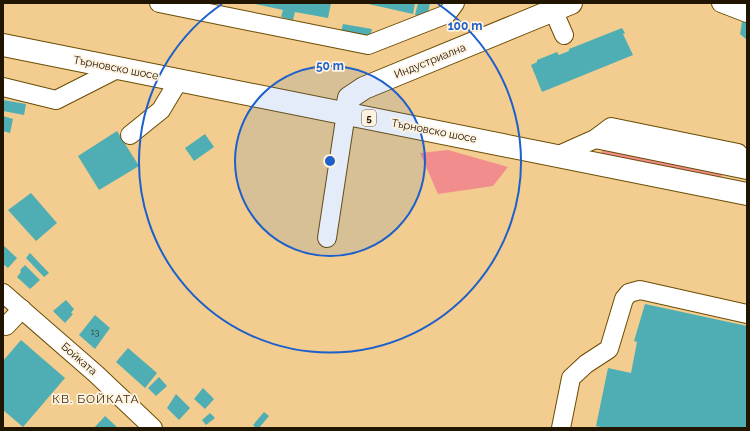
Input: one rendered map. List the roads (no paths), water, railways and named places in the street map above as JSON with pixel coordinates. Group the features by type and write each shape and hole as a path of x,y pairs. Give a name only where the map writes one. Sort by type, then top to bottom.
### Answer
{"main road":[{"name":"Индустриална","path":"346,113 349,98 364,88 558,5"},
{"name":"Търновско шосе","path":"3,45 559,155 747,194"}],"street":[{"path":"160,3 368,45 446,14 454,3"},
{"path":"721,3 747,12"},
{"path":"558,5 564,35"},
{"path":"3,87 56,100 119,68"},
{"path":"130,135 161,110 180,80"},
{"path":"327,238 346,113"},
{"path":"559,155 595,138 747,169"},
{"path":"561,428 571,378 586,364 609,349 624,299 629,293 640,290 747,314"},
{"name":"Бойката","path":"3,293 96,374 153,428"},
{"path":"6,326 22,309"}],"district":[{"name":"КВ. БОЙКАТА","path":"96,399"}]}
